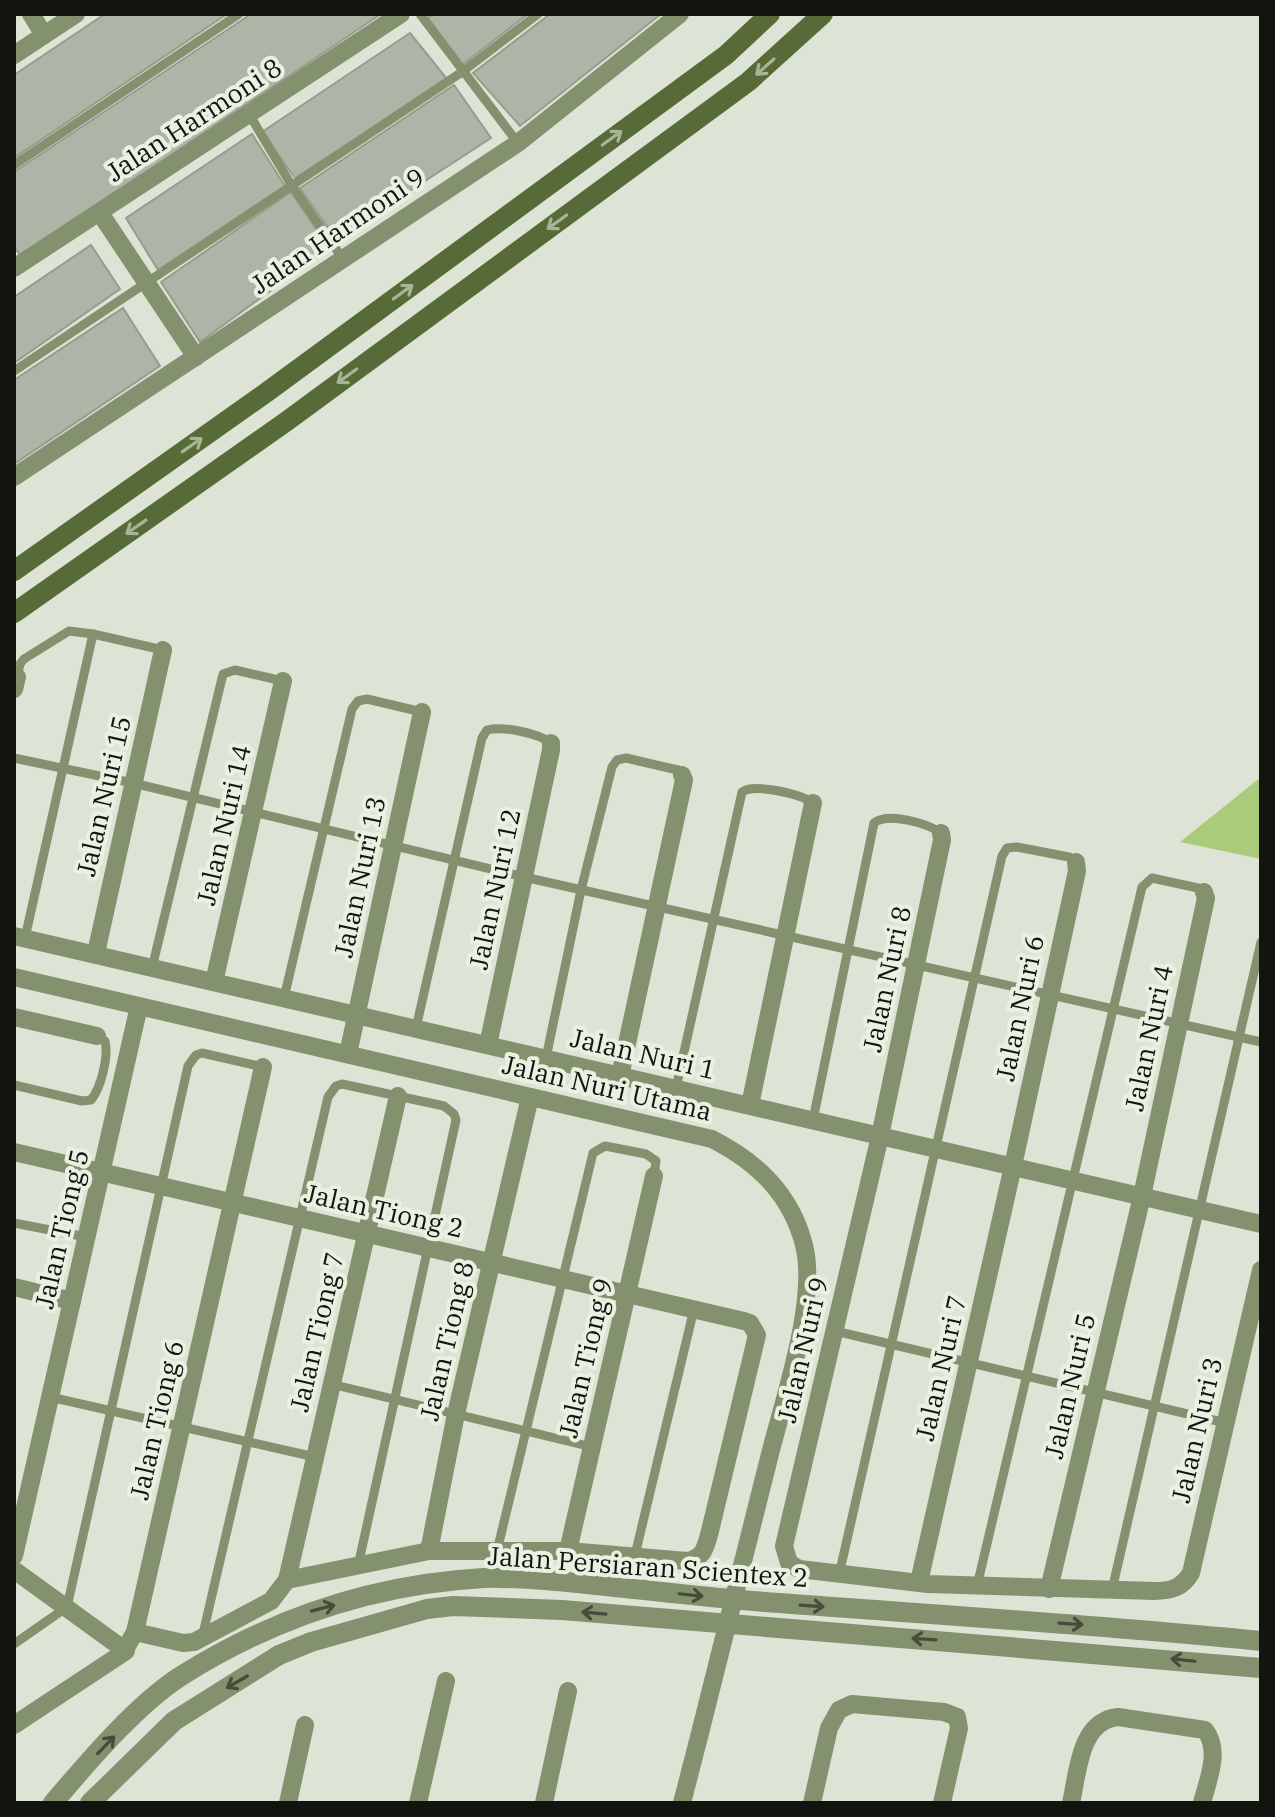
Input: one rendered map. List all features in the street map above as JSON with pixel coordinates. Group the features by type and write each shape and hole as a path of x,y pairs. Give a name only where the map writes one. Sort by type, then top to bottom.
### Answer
{"main road":[{"path":"14,571 267,392 726,55 770,14"},
{"path":"14,613 287,421 748,82 823,14"}],"street":[{"path":"31,14 44,35"},
{"path":"14,55 76,14"},
{"name":"Jalan Harmoni 8","path":"14,268 401,14"},
{"name":"Jalan Harmoni 9","path":"14,477 518,143 680,14"},
{"path":"100,213 196,357"},
{"name":"Jalan Nuri 15","path":"96,953 163,650"},
{"name":"Jalan Nuri 14","path":"214,982 283,681"},
{"name":"Jalan Nuri 13","path":"348,1054 422,712"},
{"name":"Jalan Nuri 12","path":"488,1045 551,743"},
{"path":"620,1076 684,780 682,775"},
{"path":"750,1105 813,803"},
{"name":"Jalan Nuri 8","path":"880,1136 941,833"},
{"name":"Jalan Nuri 6","path":"1013,1166 1077,871 1076,862"},
{"name":"Jalan Nuri 4","path":"1142,1196 1206,898 1204,892"},
{"name":"Jalan Nuri 1","path":"20,937 1261,1224"},
{"name":"Jalan Nuri Utama","path":"14,977 712,1139 740,1153 762,1170 779,1191 795,1218 804,1247 808,1272 802,1322 682,1803"},
{"name":"Jalan Tiong 5","path":"14,1556 139,1006"},
{"path":"14,1017 97,1036"},
{"name":"Jalan Tiong 6","path":"126,1651 135,1632 263,1067"},
{"name":"Jalan Tiong 7","path":"287,1580 398,1096"},
{"name":"Jalan Tiong 8","path":"429,1551 456,1414 530,1097"},
{"name":"Jalan Nuri 9","path":"839,1575 799,1569 789,1563 784,1546 880,1136"},
{"name":"Jalan Tiong 2","path":"14,1152 742,1320 754,1328 756,1341 703,1553 693,1560 635,1555"},
{"name":"Jalan Nuri 7","path":"919,1582 1013,1166"},
{"name":"Jalan Tiong 9","path":"568,1551 654,1176"},
{"name":"Jalan Nuri 5","path":"1049,1589 1142,1196"},
{"name":"Jalan Nuri 3","path":"1112,1590 1168,1591 1183,1584 1191,1573 1261,1270"},
{"path":"14,1287 72,1301"},
{"path":"802,1322 835,1331"},
{"path":"135,1632 187,1644 271,1601 287,1580 429,1551 568,1551 635,1555"},
{"path":"14,1570 126,1651 14,1725"},
{"path":"839,1575 977,1586 1112,1590"},
{"name":"Jalan Persiaran Scientex 2","path":"53,1803 126,1725 181,1677 269,1627 304,1613 398,1588 485,1578 563,1582 734,1600 1127,1628 1261,1641"},
{"name":"Jalan Persiaran Scientex 2","path":"90,1803 174,1721 279,1655 401,1614 453,1606 562,1610 1261,1668"},
{"path":"418,1803 446,1681"},
{"path":"544,1803 568,1691"},
{"path":"812,1803 829,1728 839,1710 852,1704 944,1712 957,1717 959,1728 942,1803"},
{"path":"1071,1803 1087,1738 1107,1718 1118,1717 1196,1726 1205,1730 1211,1737 1214,1755 1202,1803"},
{"path":"288,1803 305,1725"}],"lane":[{"path":"14,165 239,14"},
{"path":"420,14 518,143"},
{"path":"14,371 462,72 538,14"},
{"path":"249,114 292,186 343,259"},
{"path":"15,683 24,659 66,632 75,630 163,650"},
{"path":"20,937 93,634"},
{"path":"152,968 223,674 235,670 283,681"},
{"path":"284,998 354,704 367,699 422,712"},
{"path":"416,1028 484,734 496,729 544,738 551,743"},
{"path":"14,758 133,783 581,890 1261,1042"},
{"path":"546,1058 581,890 614,763 626,758 678,770 682,775"},
{"path":"676,1088 742,792 755,787 806,797 813,803"},
{"path":"813,1120 874,823 877,819 887,818 933,827 941,833"},
{"path":"839,1575 1004,852 1017,847 1069,857 1076,862"},
{"path":"977,1586 1144,883 1157,878 1204,892"},
{"path":"1112,1590 1261,942"},
{"path":"14,1085 82,1101 91,1100 96,1092 106,1051 105,1041 97,1036"},
{"path":"14,1644 67,1607 191,1060 202,1053 209,1053 263,1067"},
{"path":"202,1638 331,1091 336,1086 349,1084 444,1106 456,1120 358,1566"},
{"path":"497,1551 593,1153 605,1146 646,1154 656,1161 654,1176"},
{"path":"14,1223 86,1237"},
{"path":"635,1555 694,1309"},
{"path":"835,1331 1226,1423"},
{"path":"331,1384 592,1447"},
{"path":"50,1397 315,1457"}],"green space":[{"path":"1261,777 1261,859 1180,842"}],"building":[{"path":"105,14 227,14 14,158 14,75"},
{"path":"251,14 381,14 21,256 14,247 14,172"},
{"path":"433,14 528,14 462,65 428,18"},
{"path":"550,14 661,14 520,126 473,73"},
{"path":"410,33 447,79 295,178 262,132"},
{"path":"454,85 491,138 336,239 300,188"},
{"path":"252,134 285,186 158,270 126,218"},
{"path":"291,192 329,248 200,342 161,282"},
{"path":"91,245 120,289 14,363 14,297"},
{"path":"123,308 160,366 14,464 14,380"}]}
